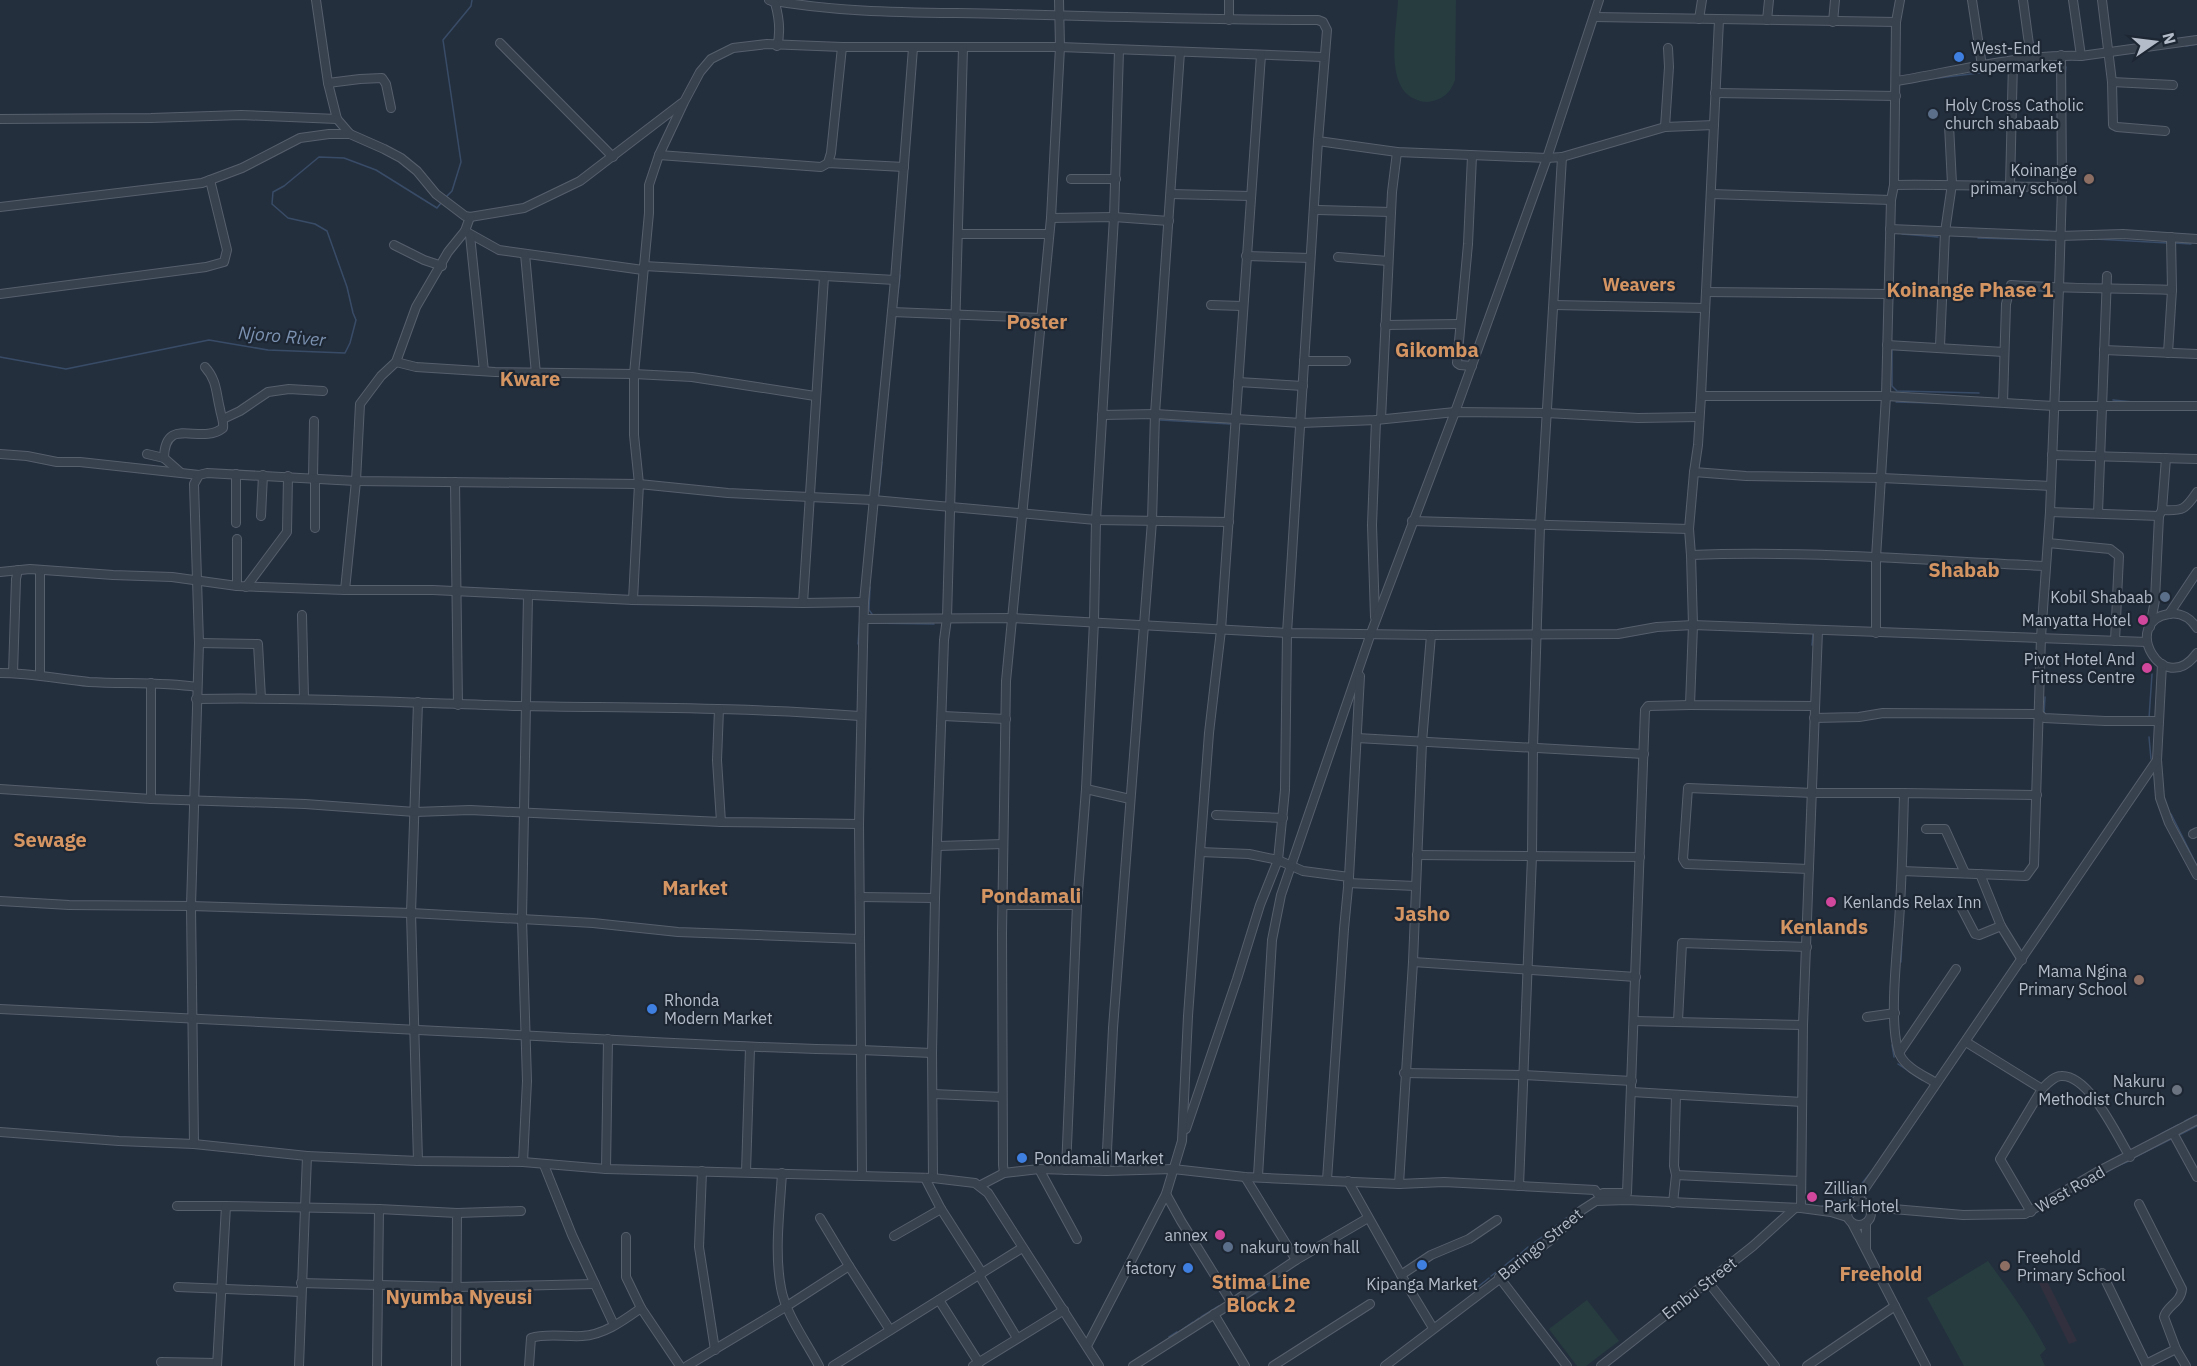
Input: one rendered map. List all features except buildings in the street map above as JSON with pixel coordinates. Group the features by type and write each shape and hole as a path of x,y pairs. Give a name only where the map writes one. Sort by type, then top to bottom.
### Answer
{"street":[{"path":"316,0 328,83 338,119 350,134"},
{"path":"769,0 1059,16 1318,20 1323,22 1327,30 1323,57 1287,633 1283,818 1278,860 1260,905 1166,1194 1087,1346"},
{"path":"769,0 774,3 777,13 780,38 777,46"},
{"path":"1004,1173 1003,844 1006,681 1051,218 1060,48 1059,0"},
{"path":"1229,0 1229,20"},
{"path":"1258,1176 1272,940 1277,907 1371,633 1455,412 1547,158 1599,0"},
{"path":"1699,19 1702,0"},
{"path":"1767,20 1769,0"},
{"path":"1833,22 1835,0"},
{"path":"1875,633 1876,558 1886,396 1891,200 1894,185 1896,22 1900,0"},
{"path":"1972,0 1982,66"},
{"path":"2023,0 2031,59"},
{"path":"2073,0 2080,56"},
{"path":"2102,0 2112,82 2113,125 2117,128 2165,131"},
{"path":"1594,17 1896,22"},
{"path":"1690,705 1693,624 1689,530 1701,396 1719,20"},
{"path":"1897,81 2031,59 2061,55 2080,56 2197,40"},
{"path":"500,43 613,157"},
{"path":"633,600 639,484 634,435 634,374 649,213 649,185 659,155 684,102 700,72 716,56 738,47 766,44 913,48 1060,48 1323,57"},
{"path":"828,163 843,47"},
{"path":"862,1176 859,824 864,602 895,280 913,48"},
{"path":"963,48 947,618 944,640 935,898 933,1094 929,1178 941,1209 1017,1338"},
{"path":"1665,127 1668,48"},
{"path":"1066,1170 1077,905 1086,789 1094,621 1096,520 1116,179 1119,50"},
{"path":"1106,1171 1113,1028 1152,521 1155,414 1180,52"},
{"path":"1182,1141 1188,1016 1209,733 1221,630 1261,55"},
{"path":"1902,871 2026,876 2031,871 2036,857 2041,638 2050,512 2059,288 2062,187 2061,55"},
{"path":"2010,187 2013,62"},
{"path":"328,83 382,78 386,84 391,108"},
{"path":"2112,82 2173,85"},
{"path":"1715,93 1896,96"},
{"path":"0,207 210,180 242,168 300,138 350,134 384,148 401,158 417,171 436,194 470,218 524,208 580,181 684,102"},
{"path":"0,118 151,118 241,115 338,119"},
{"path":"1318,141 1397,152 1547,158 1563,157 1665,127 1713,125"},
{"path":"1940,346 1945,232 1952,184 1949,125"},
{"path":"1375,623 1372,525 1390,212 1397,152"},
{"path":"659,155 821,167 828,163 904,167"},
{"path":"1472,156 1468,244 1457,364 1472,366"},
{"path":"1519,1186 1532,856 1540,526 1563,157"},
{"path":"1071,178 1116,179"},
{"path":"0,294 206,267 224,262 227,250 210,180"},
{"path":"1894,185 2062,187"},
{"path":"1171,194 1250,196"},
{"path":"1710,194 1891,200"},
{"path":"1318,210 1390,212"},
{"path":"1051,218 1114,217 1169,221"},
{"path":"470,218 467,233 484,371"},
{"path":"1890,229 2060,236 2123,234 2197,239"},
{"path":"467,233 500,250 643,268 895,280"},
{"path":"345,590 356,481 360,404 381,376 396,362 416,307 442,266 448,252 467,233"},
{"path":"959,234 1049,234"},
{"path":"2168,353 2172,290 2171,237"},
{"path":"394,245 442,266"},
{"path":"525,254 536,374"},
{"path":"1246,256 1310,258"},
{"path":"1338,257 1388,261"},
{"path":"2098,513 2107,276"},
{"path":"803,603 808,496 824,277"},
{"path":"2002,402 2006,304 2011,285 2172,290"},
{"path":"1706,292 1888,294"},
{"path":"1211,305 1242,306"},
{"path":"1554,305 1705,308"},
{"path":"892,312 1041,318"},
{"path":"1385,325 1460,324"},
{"path":"1887,345 1940,346 2004,352"},
{"path":"2104,350 2197,354"},
{"path":"1304,361 1346,361"},
{"path":"396,362 416,367 536,374 634,374 692,377 815,396"},
{"path":"164,458 165,444 171,435 177,433 212,434 223,428 214,380 205,367"},
{"path":"1238,382 1303,386"},
{"path":"223,419 240,411 268,392 289,389 323,391"},
{"path":"1701,396 1886,396 2054,406 2197,406"},
{"path":"1102,415 1155,414 1301,423 1455,412 1547,413 1638,418 1699,417"},
{"path":"314,421 315,528"},
{"path":"0,454 57,462 80,462 199,475 207,473 263,475 356,481 639,484 728,493 873,500 1096,520 1228,522"},
{"path":"147,454 164,458 180,472"},
{"path":"2052,455 2197,459"},
{"path":"2166,458 2155,600 2147,642 2154,659 2170,667 2186,664 2197,652"},
{"path":"1694,472 1746,476 1882,478 2051,486"},
{"path":"236,474 236,523"},
{"path":"194,1144 191,906 199,643 194,484 199,475"},
{"path":"261,516 263,475"},
{"path":"242,586 287,532 288,476"},
{"path":"455,482 458,705"},
{"path":"2050,512 2160,513 2179,511 2197,492"},
{"path":"1412,521 1689,530"},
{"path":"237,539 242,586"},
{"path":"2048,543 2110,549 2119,556 2115,641"},
{"path":"1691,555 1745,554 1876,558 2045,566"},
{"path":"14,673 18,570"},
{"path":"0,572 40,570 172,577 242,586 345,590 410,589 633,600 864,602"},
{"path":"40,570 40,675"},
{"path":"2169,614 2197,573"},
{"path":"523,1162 527,1082 522,919 528,595"},
{"path":"2150,627 2162,616 2169,614 2186,616 2197,628"},
{"path":"302,615 304,698"},
{"path":"864,618 1013,618 1287,633 1431,635 1628,633 1657,627 1693,624 2147,642"},
{"path":"1798,1208 1801,1181 1803,1026 1818,630"},
{"path":"1399,1184 1404,1073 1413,962 1422,742 1431,635"},
{"path":"199,643 258,644 261,698"},
{"path":"1327,1180 1349,880 1360,664"},
{"path":"2162,664 2157,760 2163,808 2197,875"},
{"path":"0,673 40,675 90,682 151,683 197,687"},
{"path":"151,683 151,799"},
{"path":"196,699 304,698 458,705 790,710 860,716"},
{"path":"418,702 411,913 418,1161"},
{"path":"981,1185 1004,1173 1039,1169 1106,1171 1173,1169 1245,1177 1399,1184 1444,1182 1595,1190 1601,1197 1603,1192 1627,1193 1646,707 1815,706"},
{"path":"718,709 717,760 721,822"},
{"path":"1814,718 1859,717 1883,713 2039,714 2044,717 2105,721 2159,721"},
{"path":"943,716 1005,719"},
{"path":"1356,738 1644,754"},
{"path":"1866,1252 1868,1220 1864,1203 1868,1184 2157,760"},
{"path":"1809,869 1686,864 1683,859 1687,790 1689,787 1813,793 2037,795"},
{"path":"0,789 416,812 470,810 721,822 859,824"},
{"path":"1086,789 1130,799"},
{"path":"1904,793 1895,1013 1899,1053 1909,1065 1936,1083"},
{"path":"1216,814 1283,818"},
{"path":"1926,829 1945,829 1965,873"},
{"path":"938,846 1003,844"},
{"path":"1200,852 1249,854 1349,880 1415,886"},
{"path":"1417,855 1640,857"},
{"path":"1980,874 2001,927 2022,960"},
{"path":"860,897 935,898"},
{"path":"0,901 69,905 191,906 411,913 592,923 678,932 860,939"},
{"path":"1003,905 1077,905"},
{"path":"1962,909 1976,934 2001,927"},
{"path":"1678,1022 1682,943 1807,947"},
{"path":"1413,962 1636,977"},
{"path":"1899,1053 1956,969"},
{"path":"0,1009 193,1021 414,1029 750,1048 932,1053"},
{"path":"1867,1017 1895,1013"},
{"path":"1634,1021 1803,1026"},
{"path":"606,1169 608,1039"},
{"path":"1966,1042 2042,1089"},
{"path":"746,1172 750,1048"},
{"path":"1404,1073 1632,1081"},
{"path":"2031,1212 2000,1159 2042,1089 2056,1077 2072,1078 2084,1086 2105,1114 2130,1157"},
{"path":"1632,1092 1803,1102"},
{"path":"933,1094 1002,1097"},
{"path":"1673,1203 1676,1175 1674,1166 1676,1095"},
{"name":"West Road","path":"1864,1203 1895,1210 1963,1215 2019,1215 2031,1212 2097,1172 2130,1157 2197,1120"},
{"path":"0,1131 119,1141 194,1144 307,1156 418,1161 523,1162 606,1169 929,1178 975,1183 981,1185 988,1193 1099,1366"},
{"path":"2173,1133 2197,1177"},
{"path":"299,1366 307,1156"},
{"path":"544,1165 572,1235 614,1325"},
{"path":"1039,1169 1077,1239"},
{"path":"702,1172 699,1246 715,1350"},
{"path":"782,1173 779,1258 781,1287 787,1306 819,1366"},
{"path":"1676,1175 1801,1181"},
{"path":"1245,1177 1296,1260"},
{"path":"1348,1181 1433,1328"},
{"path":"1166,1194 1232,1303"},
{"name":"Baringo Street","path":"1384,1366 1548,1242 1582,1210 1601,1197 1673,1203 1798,1208 1831,1212 1850,1220"},
{"path":"1864,1203 1848,1207 1850,1220 1926,1366"},
{"path":"2139,1204 2182,1289 2176,1303 2164,1314 2176,1349 2186,1366"},
{"path":"177,1206 304,1207 458,1213 521,1211"},
{"path":"161,1362 217,1364 226,1206"},
{"name":"Baringo Street","path":"1831,1212 1848,1207"},
{"name":"Embu Street","path":"1606,1364 1798,1208"},
{"path":"377,1366 380,1209"},
{"path":"894,1236 941,1209"},
{"name":"West Road","path":"1850,1220 1859,1225 1895,1210"},
{"path":"456,1366 458,1213"},
{"path":"820,1218 890,1330"},
{"path":"1133,1366 1296,1260 1368,1218"},
{"path":"1401,1275 1431,1255 1469,1239 1497,1220"},
{"path":"627,1237 626,1276 641,1308 680,1366"},
{"path":"833,1366 1022,1248"},
{"path":"687,1366 849,1266"},
{"path":"2102,1273 2145,1365 2176,1349"},
{"path":"1499,1277 1567,1366"},
{"path":"1708,1282 1775,1366"},
{"path":"178,1287 221,1289 378,1285 457,1287 595,1284"},
{"path":"939,1300 976,1364 1064,1310"},
{"path":"1273,1366 1370,1304"},
{"path":"1807,1366 1895,1306"},
{"path":"529,1366 531,1338 596,1334 641,1308"},
{"path":"1214,1314 1245,1366"},
{"path":"851,1354 854,1366"}],"shaded area":[{"path":"2041,1269 2077,1341 2069,1344 2034,1273"}],"green space":[{"path":"1398,0 1456,0 1455,80 1447,94 1437,100 1426,102 1417,100 1405,92 1399,82 1394,55"},
{"path":"1988,1261 2019,1304 2046,1349 2040,1355 2045,1366 1964,1366 1927,1298"},
{"path":"1587,1300 1619,1341 1586,1366 1577,1366 1549,1329"}],"waterway":[{"name":"Njoro River","path":"446,197 452,191 461,162 443,40 471,6 472,0"},
{"path":"2186,46 2197,44"},
{"path":"2065,76 2066,67"},
{"path":"1938,78 2003,70"},
{"name":"Njoro River","path":"0,357 66,369 209,340 268,350 345,353 356,320 327,231 315,224 288,218 272,204 273,192 284,186 319,157 344,158 376,170 437,208 441,203"},
{"path":"1902,234 1938,237"},
{"path":"1978,238 2048,240"},
{"path":"2095,239 2168,243"},
{"path":"2175,243 2191,244"},
{"path":"898,292 900,275"},
{"path":"1892,350 1892,386 1897,391 1979,393"},
{"path":"2113,400 2133,402"},
{"path":"1896,402 1934,403"},
{"path":"1160,420 1230,424"},
{"path":"879,493 882,462"},
{"path":"870,587 869,610 872,614"},
{"path":"858,644 860,617"},
{"path":"869,623 934,624"},
{"path":"1812,645 1813,634"},
{"path":"2149,718 2152,674"},
{"path":"2044,714 2045,697"},
{"path":"2149,737 2151,759"},
{"path":"2171,814 2197,866"},
{"path":"1901,962 1902,938"},
{"path":"1892,1045 1894,1057"},
{"path":"1898,1064 1922,1080"},
{"path":"2185,1121 2197,1115"},
{"path":"2161,1134 2178,1125"},
{"path":"2179,1135 2197,1126"},
{"path":"2133,1158 2171,1139"},
{"path":"2117,1166 2129,1161"},
{"path":"2079,1187 2112,1169"},
{"path":"1851,1197 1871,1172"},
{"path":"1822,1206 1830,1206 1845,1200"},
{"path":"1561,1222 1566,1218"},
{"path":"1548,1232 1557,1225"},
{"path":"1532,1244 1542,1237"},
{"path":"1519,1255 1528,1247"},
{"path":"1503,1267 1514,1258"},
{"path":"1491,1276 1499,1270"},
{"path":"1247,1298 1273,1283 1277,1277"},
{"path":"1474,1290 1489,1278"},
{"path":"1201,1317 1219,1306"},
{"path":"1195,1321 1199,1318"},
{"path":"1180,1331 1193,1322"},
{"path":"1169,1337 1177,1332"}],"place":[{"name":"West-End supermarket","path":"1959,57"},
{"name":"Holy Cross Catholic church shabaab","path":"1933,114"},
{"name":"Koinange primary school","path":"2089,179"},
{"name":"Kobil Shabaab","path":"2165,597"},
{"name":"Manyatta Hotel","path":"2143,620"},
{"name":"Pivot Hotel And Fitness Centre","path":"2147,668"},
{"name":"Kenlands Relax Inn","path":"1831,902"},
{"name":"Mama Ngina Primary School","path":"2139,980"},
{"name":"Rhonda Modern Market","path":"652,1009"},
{"name":"Nakuru Methodist Church","path":"2177,1090"},
{"name":"Pondamali Market","path":"1022,1158"},
{"name":"Zillian Park Hotel","path":"1812,1197"},
{"name":"annex","path":"1220,1235"},
{"name":"nakuru town hall","path":"1228,1247"},
{"name":"Kipanga Market","path":"1422,1265"},
{"name":"Freehold Primary School","path":"2005,1266"},
{"name":"factory","path":"1188,1268"}],"district":[{"name":"Weavers","path":"1639,284"},
{"name":"Koinange Phase 1","path":"1970,289"},
{"name":"Poster","path":"1037,321"},
{"name":"Gikomba","path":"1437,349"},
{"name":"Kware","path":"530,378"},
{"name":"Shabab","path":"1964,569"},
{"name":"Sewage","path":"50,839"},
{"name":"Market","path":"695,887"},
{"name":"Pondamali","path":"1031,895"},
{"name":"Jasho","path":"1422,913"},
{"name":"Kenlands","path":"1824,926"},
{"name":"Freehold","path":"1881,1273"},
{"name":"Stima Line Block 2","path":"1261,1292"},
{"name":"Nyumba Nyeusi","path":"459,1296"}]}
